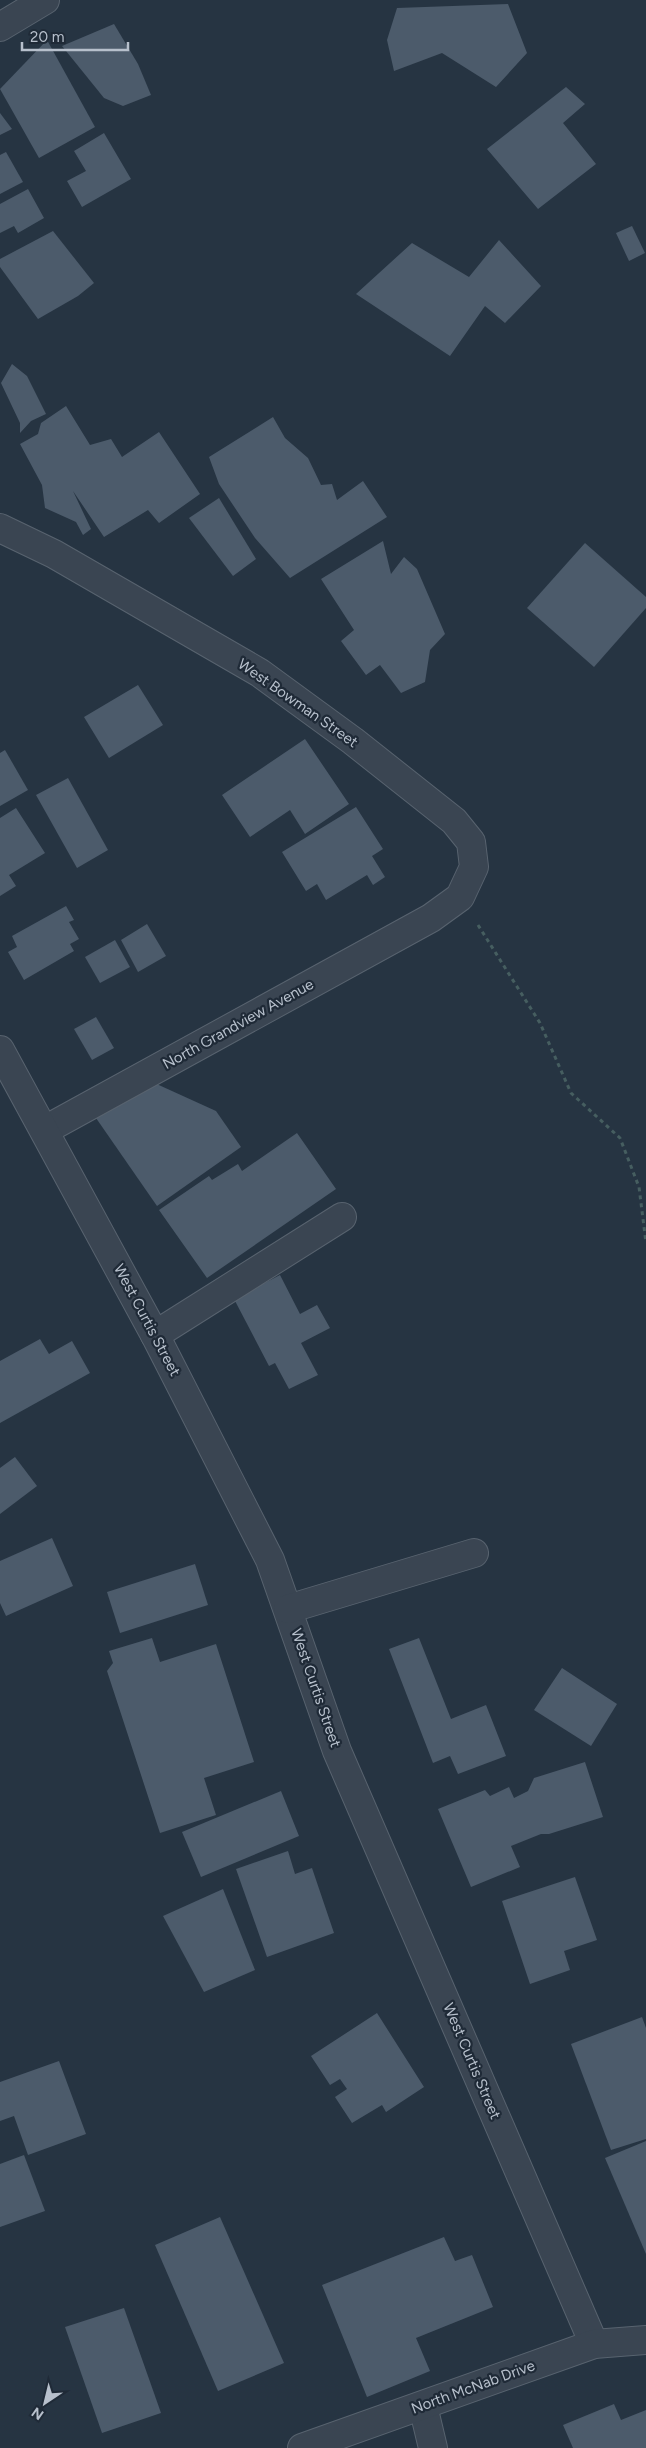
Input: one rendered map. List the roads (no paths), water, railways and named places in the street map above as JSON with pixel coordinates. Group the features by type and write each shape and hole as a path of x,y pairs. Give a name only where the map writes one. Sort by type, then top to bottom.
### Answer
{"street":[{"path":"0,27 45,0"},
{"name":"West Bowman Street","path":"0,528 54,554 260,673 353,741 446,815 471,842 474,867 460,897 431,918"},
{"name":"North Grandview Avenue","path":"45,1130 431,918"},
{"name":"West Curtis Street","path":"0,1050 156,1336 270,1560 337,1751 594,2344"},
{"path":"156,1336 342,1217"},
{"path":"288,1609 474,1553"},
{"name":"North McNab Drive","path":"302,2448 594,2344 646,2340"},
{"path":"423,2406 432,2448"}]}
